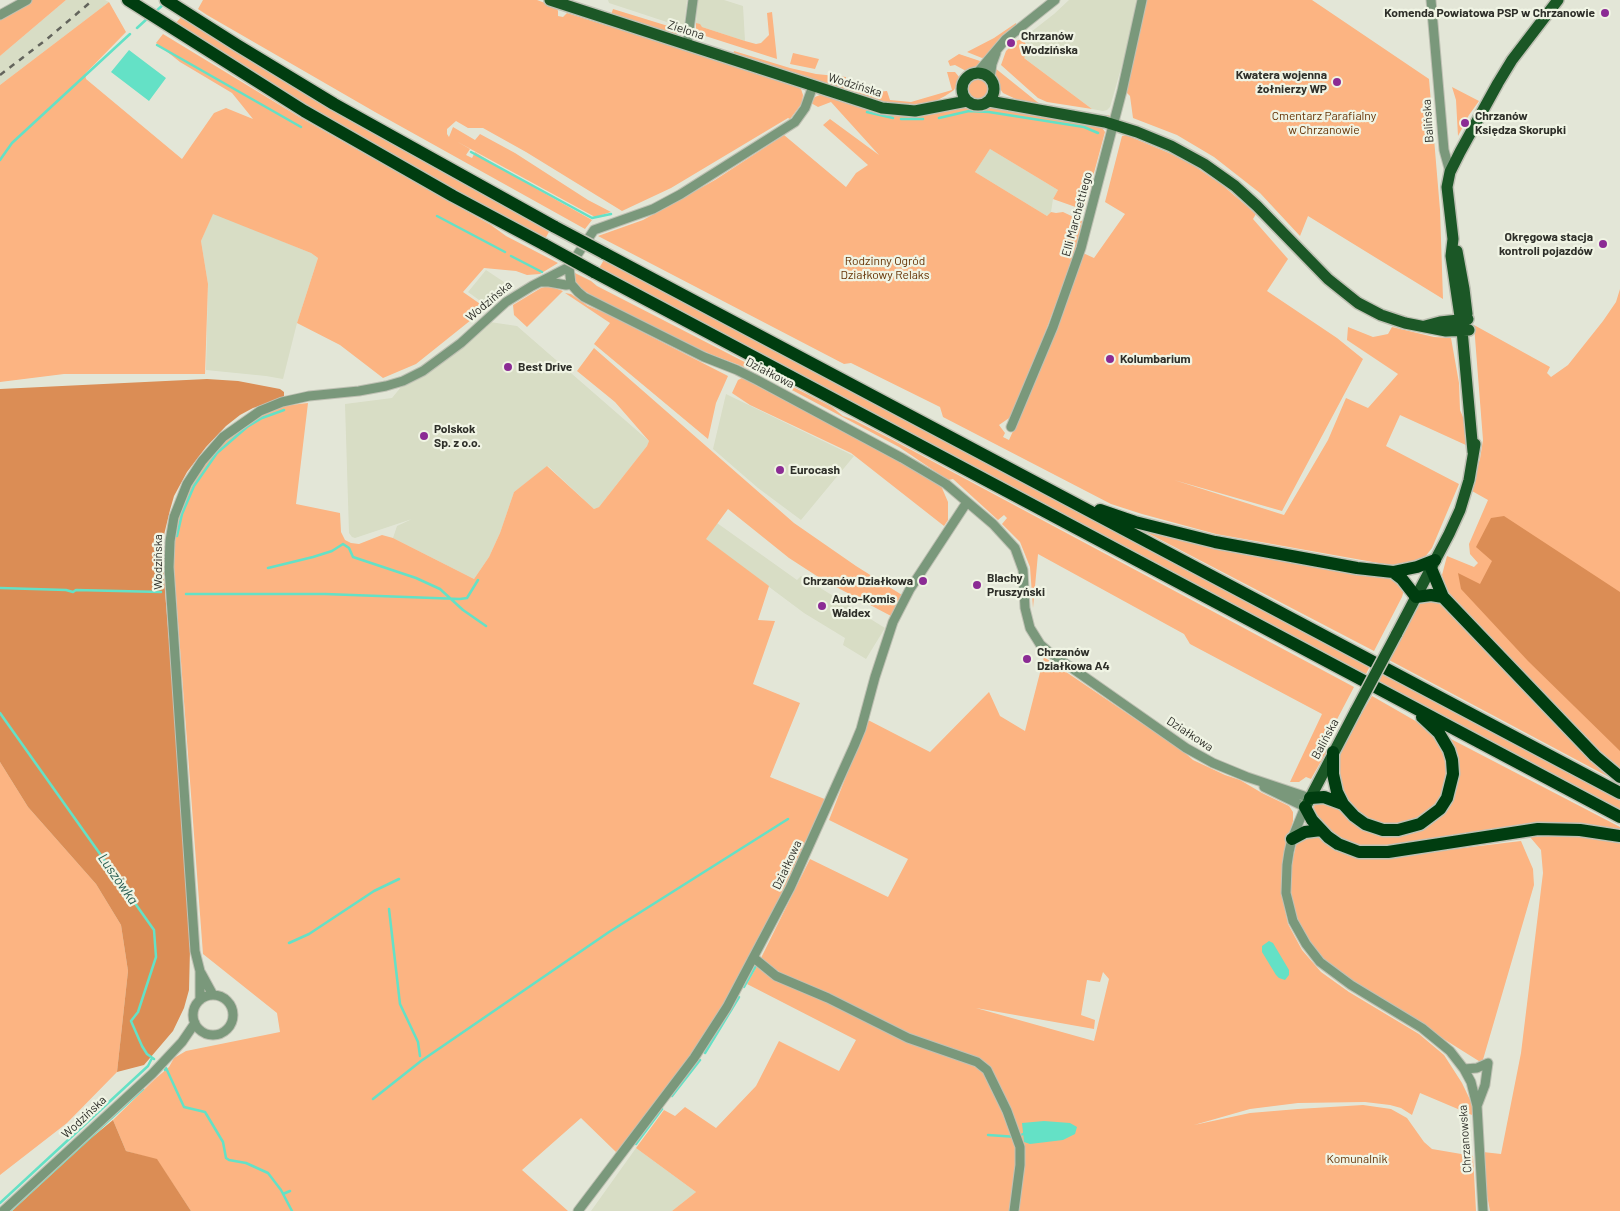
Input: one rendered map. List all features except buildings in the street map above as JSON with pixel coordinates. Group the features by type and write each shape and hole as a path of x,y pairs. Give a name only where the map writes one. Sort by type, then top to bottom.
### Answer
{"highway":[{"path":"128,0 312,116 444,191 1620,817"},
{"path":"166,0 342,109 555,227 1620,793"},
{"path":"1061,497 1135,522 1214,542 1290,557 1393,572 1433,564 1443,597 1596,756 1620,777"},
{"path":"1393,572 1402,579 1416,597 1430,595 1443,597"},
{"path":"1333,752 1333,774 1337,792 1343,804 1354,816 1365,824 1382,830 1398,830 1420,824 1440,809 1447,798 1453,774 1452,760 1449,750 1439,733 1409,705"},
{"path":"1343,804 1324,797 1307,802 1312,820 1321,830 1338,844 1359,852 1388,852 1538,830 1580,830 1620,836"},
{"path":"1292,839 1304,832 1321,830"}],"main road":[{"name":"Zielona","path":"550,0 813,86"},
{"path":"1450,172 1484,107 1512,60 1558,0"},
{"path":"1022,107 992,84 985,74 978,72 971,74 966,77 962,84 961,90 967,101 978,105 989,101 1113,124 1175,148 1227,180 1257,206 1328,279 1353,300 1385,316 1446,331 1459,323"},
{"path":"989,101 992,97 992,84"},
{"name":"Wodzińska","path":"813,86 890,109 915,111 967,101"},
{"name":"Wodzińska","path":"938,107 961,90"},
{"name":"Balińska","path":"1307,802 1460,510 1468,480 1473,452 1451,256 1452,239 1447,194 1450,172"},
{"name":"Balińska","path":"1452,239 1459,257 1459,323"},
{"path":"1455,284 1452,304 1459,323"},
{"path":"1425,326 1459,323"}],"street":[{"path":"0,15 27,0"},
{"path":"687,45 693,0"},
{"name":"Elli Marchettiego","path":"1012,427 1039,363 1081,248 1142,0"},
{"name":"Balińska","path":"1431,0 1445,158 1450,172"},
{"path":"978,72 1006,38 1051,2"},
{"path":"992,84 992,64 998,48"},
{"name":"Wodzińska","path":"200,1000 200,971 195,951 169,567 172,528 187,484 202,461 215,445 235,427 260,411 282,402 309,396 377,388 408,379 434,364 461,343 506,302 569,267 594,230 646,212 674,198 795,122 805,108 813,86"},
{"path":"1444,145 1452,152 1462,149"},
{"path":"538,283 571,284 569,267"},
{"name":"Działkowa","path":"571,284 584,297 704,357 738,370 938,478 993,524 1015,548 1023,570 1025,608 1030,628 1040,644 1186,748 1213,763 1307,802"},
{"name":"Działkowa","path":"578,1211 699,1052 728,1007 790,888 861,729 893,622 915,581 967,502"},
{"name":"Balińska","path":"1307,802 1292,839 1287,865 1286,893 1293,921 1306,944 1320,962 1351,985 1394,1011"},
{"path":"754,958 760,965 776,976 828,998 908,1038 982,1066 990,1075 1007,1111 1020,1147 1020,1166 1014,1211"},
{"name":"Wodzińska","path":"200,971 213,995"},
{"path":"213,995 228,1002 232,1017 230,1025 221,1033 210,1034 204,1032 195,1023 194,1010 200,1000 213,995"},
{"name":"Chrzanowska","path":"1394,1011 1422,1028 1450,1051 1464,1068 1471,1082 1477,1106 1483,1211"},
{"name":"Wodzińska","path":"3,1211 152,1074 182,1042 195,1023"},
{"name":"Wodzińska","path":"182,1042 204,1032"},
{"path":"1464,1068 1477,1068 1488,1063 1485,1085 1477,1106"}],"shaded area":[{"path":"66,0 105,0 109,2 0,85 0,56"},
{"path":"608,0 687,0 684,25 682,27 609,3"},
{"path":"698,0 724,0 743,6 745,41 702,27 696,23"},
{"path":"1069,0 1138,0 1126,51 1110,107 1107,110 1092,109 1024,58 1022,39"},
{"path":"990,149 1058,190 1053,199 1051,212 1047,216 975,172"},
{"path":"213,213 311,253 318,258 297,323 283,379 206,370 208,284 201,241"},
{"path":"486,270 513,288 490,308 468,292"},
{"path":"490,322 517,326 649,441 599,507 594,509 548,466 514,492 500,533 489,557 474,579 393,538 397,526 412,519 355,538 349,533 345,404 392,398 401,387 430,371"},
{"path":"207,379 238,381 280,389 284,392 284,396 281,399 253,408 226,426 206,447 187,472 174,496 170,510 163,539 163,567 175,713 190,949 189,990 184,1008 173,1031 144,1065 117,1072 128,971 121,925 96,884 28,807 0,762 0,389"},
{"path":"726,394 854,456 801,520 758,488 713,449"},
{"path":"1504,516 1620,592 1620,751 1528,661 1461,589 1458,573 1480,584 1492,561 1476,547 1491,518"},
{"path":"717,523 797,580 801,576 885,628 866,659 843,645 845,638 804,613 705,539"},
{"path":"113,1120 126,1151 157,1159 191,1211 12,1211 90,1139"},
{"path":"636,1148 696,1192 672,1211 591,1211"}],"green space":[{"path":"30,0 66,0 0,56 0,17"},
{"path":"203,0 537,0 556,7 558,16 563,17 567,13 608,26 609,24 718,58 797,87 801,89 803,95 802,103 790,119 788,118 671,188 622,211 483,128 468,128 456,121 447,129 449,137 453,127 475,140 480,134 515,153 588,200 611,212 595,217 456,141 470,149 466,155 472,158 475,152 592,220 585,229 375,112 207,15 198,9"},
{"name":"Cmentarz Parafialny w Chrzanowie","path":"1147,0 1312,0 1429,79 1440,210 1443,299 1308,216 1300,236 1260,193 1214,157 1177,135 1133,118 1130,96 1126,92"},
{"path":"109,2 126,32 85,74 86,79 182,159 214,113 226,108 253,119 232,93 180,62 156,43 163,34 301,118 491,225 506,236 558,263 540,274 527,275 516,271 484,268 463,292 486,308 416,364 383,378 340,345 297,323 318,258 311,253 213,214 201,241 208,284 205,374 64,374 0,382 0,85"},
{"path":"613,9 681,30 675,35 611,15"},
{"path":"772,12 777,59 696,33 696,23 702,27 745,41 756,44 761,43 769,35 767,13"},
{"path":"183,15 550,230 544,241 295,100 174,25"},
{"path":"1016,23 1016,26 999,39 985,57 982,58 967,52 994,38"},
{"path":"1022,39 1030,49 1024,58 1092,109 1047,102 1038,98 1001,65 1006,51 1016,41"},
{"path":"734,51 790,68 816,74 846,77 846,86 866,89 866,93 887,91 890,100 911,102 952,90 947,72 955,72 960,78 954,90 934,102 902,107 883,104 733,55"},
{"path":"793,53 819,59 815,69 790,64"},
{"path":"959,54 980,61 979,65 966,71 955,65 950,66 948,61"},
{"path":"995,68 1041,105 1104,116 1111,115 1103,118 1022,102 1003,93 998,86 994,73"},
{"path":"978,78 986,81 989,89 986,97 978,100 970,97 967,89 970,81"},
{"path":"1452,87 1479,101 1458,136 1456,100"},
{"name":"Rodzinny Ogród Działkowy Relaks","path":"826,95 862,108 884,113 963,105 978,109 990,106 1100,125 1105,132 1084,210 1053,199 1058,190 990,149 975,172 1047,216 1051,212 1063,212 1082,221 1077,244 1065,280 1019,401 1012,416 999,425 1005,433 1003,437 1009,440 1028,398 1083,253 1094,258 1125,214 1105,202 1122,136 1126,135 1191,164 1221,184 1256,214 1253,219 1288,259 1267,291 1337,338 1363,359 1282,511 1174,480 1284,515 1328,440 1346,398 1368,408 1398,374 1347,340 1348,327 1373,337 1388,334 1392,327 1434,337 1451,338 1459,383 1460,410 1465,422 1468,446 1400,415 1386,446 1459,484 1432,548 1425,557 1414,562 1400,566 1384,564 1216,534 1111,504 943,417 940,407 851,363 844,364 598,236 643,220 715,180 784,135 846,187 856,173 868,165 823,125 830,119 879,155 831,102 818,107 811,103 815,97"},
{"path":"605,258 1370,666 1365,676 598,270"},
{"path":"575,273 832,407 843,416 889,438 1354,687 1323,746 1328,749 1311,779 1306,777 1299,782 1290,782 1322,714 1190,644 1184,634 1038,554 1033,608 1030,567 1020,542 1002,524 1007,518 1004,515 998,520 953,479 948,480 899,447 760,373 710,354 603,302 583,290 575,281"},
{"path":"549,286 563,291 527,327 514,315 513,305 541,288"},
{"path":"1620,289 1620,768 1599,750 1448,596 1442,575 1447,556 1474,567 1478,563 1470,554 1469,544 1488,500 1472,491 1471,488 1480,459 1483,440 1474,325 1550,367 1547,373 1551,377 1568,365 1603,321 1616,302"},
{"path":"565,293 571,294 588,306 728,376 716,403 708,439 594,344 610,323"},
{"path":"594,348 794,523 902,595 891,616 823,580 789,558 728,509 706,539 769,586 758,620 775,621 753,684 800,703 770,777 827,800 769,919 710,1030 617,1153 581,1118 522,1170 568,1211 191,1211 157,1160 126,1151 113,1120 169,1067 174,1058 186,1051 280,1032 277,1013 203,954 174,568 174,541 180,513 190,486 205,462 235,432 262,415 282,406 308,403 296,504 340,513 341,532 345,540 351,543 359,544 382,535 393,538 474,579 489,557 500,533 514,492 547,466 594,509 599,507 647,446 649,441 615,402 577,371"},
{"path":"742,378 898,460 936,483 942,488 948,502 948,520 944,526 851,453 750,405 732,393 738,380"},
{"path":"1138,528 1214,548 1382,575 1397,582 1404,590 1374,651"},
{"path":"1434,601 1442,602 1620,783 1389,660 1416,607 1420,604"},
{"name":"Komunalnik","path":"1044,657 1193,760 1240,780 1289,806 1293,812 1293,821 1282,865 1282,896 1288,924 1302,950 1321,972 1349,992 1419,1034 1444,1055 1462,1083 1472,1104 1472,1115 1420,1093 1412,1115 1401,1108 1365,1102 1298,1103 1250,1109 1194,1125 1250,1113 1298,1109 1363,1105 1391,1109 1407,1118 1424,1142 1432,1149 1473,1156 1476,1211 672,1211 696,1192 636,1148 664,1110 675,1116 685,1107 716,1128 756,1086 779,1041 839,1071 856,1040 747,984 757,966 776,978 877,1026 880,1023 759,962 810,859 888,897 908,859 829,820 868,720 930,752 989,692 1000,716 1025,731","holes":["1103,972 1109,979 1094,1041 976,1008 1094,1029 1095,1020 1081,1015 1087,980 1100,982"]},
{"path":"1383,673 1620,799 1620,812 1378,684"},
{"path":"1372,696 1426,727 1440,743 1445,753 1448,775 1442,797 1435,807 1419,820 1401,826 1383,826 1365,820 1344,797 1340,788 1338,759 1340,749"},
{"path":"1449,738 1620,827 1620,830 1564,823 1511,827 1387,848 1361,847 1340,840 1318,821 1314,808 1315,800 1325,800 1398,835 1451,800"},
{"path":"0,762 28,807 96,884 121,925 128,971 117,1072 67,1123 0,1175"},
{"path":"1306,835 1316,835 1327,843 1396,856 1521,841 1533,869 1534,885 1482,1063 1359,986 1321,957 1307,939 1296,920 1290,891 1291,866 1297,842"},
{"path":"1571,835 1620,841 1620,1211 1490,1211 1485,1185 1483,1152 1501,1154 1521,1053 1543,873 1541,850 1530,837"}],"water":[{"path":"129,50 166,78 149,101 111,72"},
{"path":"1269,941 1273,943 1289,970 1289,975 1285,980 1276,975 1262,952 1262,946"},
{"path":"1044,1121 1070,1123 1077,1127 1075,1134 1063,1140 1030,1144 1024,1142 1022,1123"}],"waterway":[{"path":"155,12 164,4"},
{"path":"137,28 149,17"},
{"path":"0,160 12,143 130,34"},
{"path":"157,45 301,127"},
{"path":"939,118 969,111 989,112 1084,127 1098,133"},
{"path":"867,112 893,118"},
{"path":"901,119 923,119"},
{"path":"471,152 592,218 611,214"},
{"path":"437,216 505,252"},
{"path":"511,256 542,272"},
{"path":"177,536 182,514 194,486 217,453 247,427 262,418 284,410"},
{"path":"268,568 332,551 343,544 349,548 353,557 416,578 440,589 463,610 486,626"},
{"path":"186,594 325,594 460,599 467,598 478,580"},
{"path":"0,588 66,590 73,592 76,590 161,592"},
{"name":"Luszówka","path":"0,713 154,930 156,957 138,1012 131,1021 142,1046 147,1054 154,1059"},
{"path":"373,1099 421,1061 609,932 788,819"},
{"path":"289,943 309,934 374,891 399,879"},
{"path":"389,909 400,1004 418,1042 420,1056"},
{"path":"744,987 757,964"},
{"path":"705,1053 739,997"},
{"path":"0,1203 148,1066 152,1058"},
{"path":"672,1096 700,1060"},
{"name":"Luszówka","path":"165,1070 166,1068 184,1107 205,1112 223,1142 226,1158 246,1163 268,1173 281,1190 292,1211"},
{"path":"10,1211 143,1089"},
{"path":"636,1144 662,1109"},
{"path":"988,1135 1017,1137 1023,1134"},
{"name":"Luszówka","path":"283,1194 290,1191"}],"railway":[{"path":"0,75 93,0"}],"place":[{"name":"Komenda Powiatowa PSP w Chrzanowie","path":"1605,13"},
{"name":"Chrzanów Wodzińska","path":"1011,43"},
{"name":"Kwatera wojenna żołnierzy WP","path":"1337,82"},
{"name":"Chrzanów Księdza Skorupki","path":"1465,123"},
{"name":"Okręgowa stacja kontroli pojazdów","path":"1603,244"},
{"name":"Kolumbarium","path":"1110,359"},
{"name":"Best Drive","path":"508,367"},
{"name":"Polskok Sp. z o.o.","path":"424,436"},
{"name":"Eurocash","path":"780,470"},
{"name":"Chrzanów Działkowa","path":"923,581"},
{"name":"Blachy Pruszyński","path":"977,585"},
{"name":"Auto-Komis Waldex","path":"822,606"},
{"name":"Chrzanów Działkowa A4","path":"1027,659"}]}
